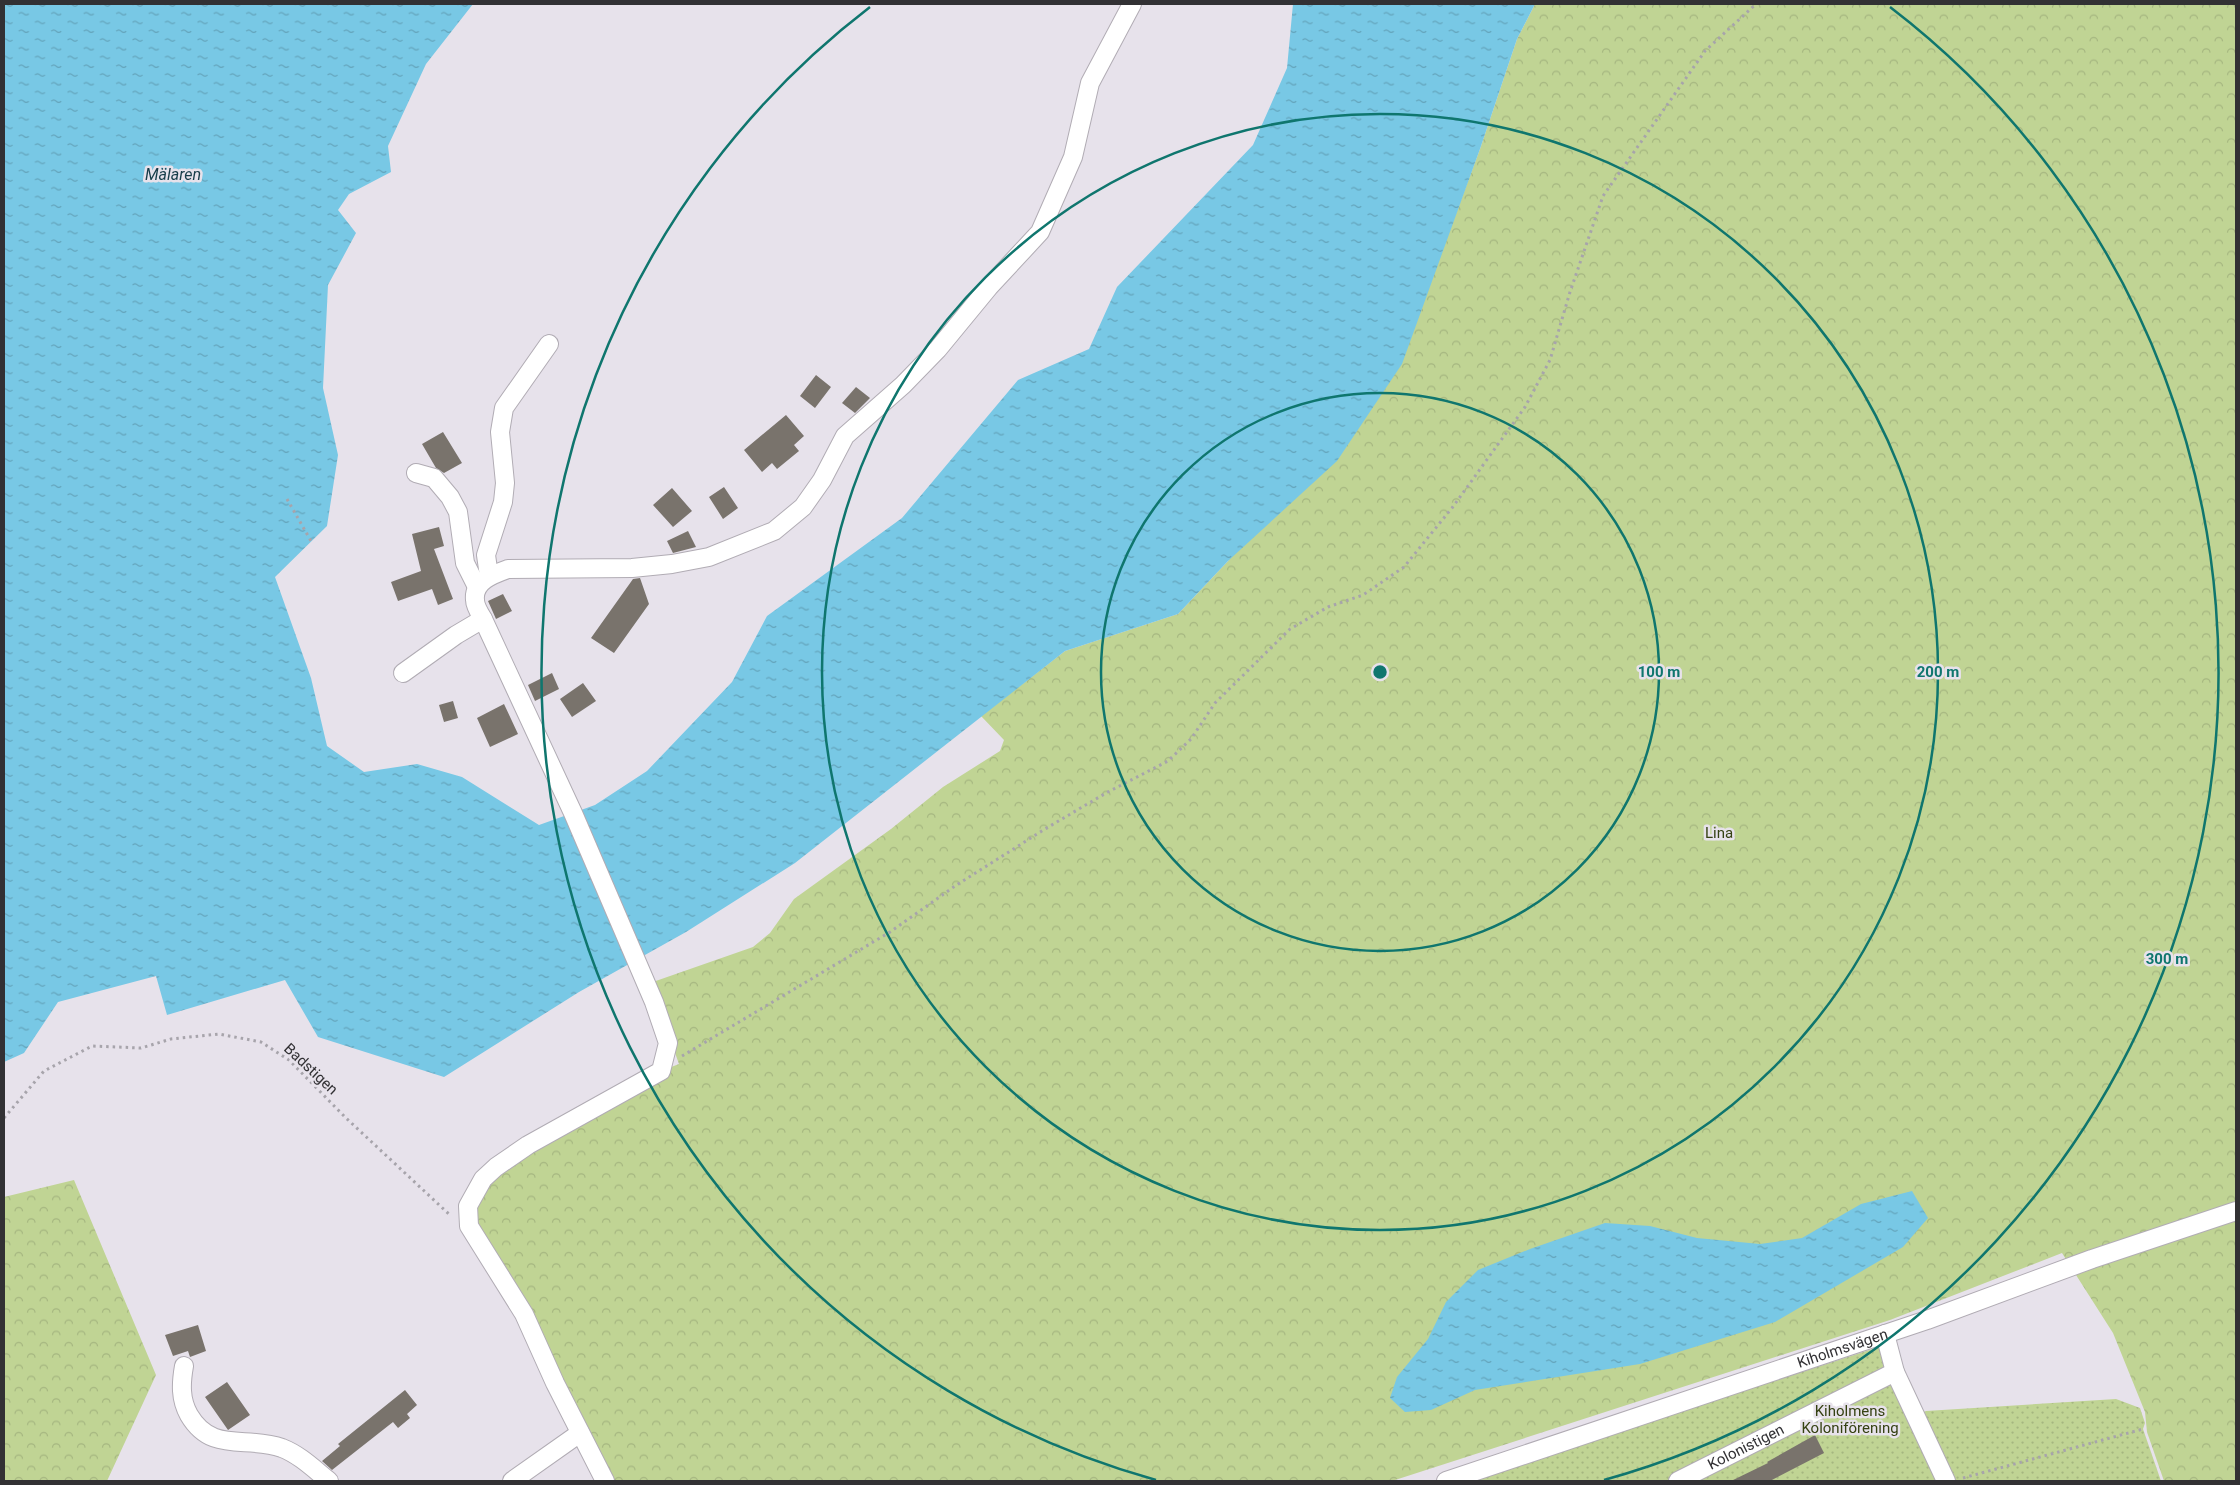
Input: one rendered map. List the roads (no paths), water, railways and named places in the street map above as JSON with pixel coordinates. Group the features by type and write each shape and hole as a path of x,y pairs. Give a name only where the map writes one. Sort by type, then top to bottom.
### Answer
{"street":[{"path":"483,582 508,569 632,568 672,564 710,557 774,531 803,507 822,480 845,436 903,386 938,349 989,287 1040,232 1072,157 1090,83 1132,4"},
{"path":"549,344 504,408 500,432 506,483 503,502 486,555 483,582 475,601 573,812 654,1002 668,1043 661,1071 528,1145 496,1167 483,1179 468,1206 469,1226 524,1314 580,1433 605,1481"},
{"path":"416,473 434,478 450,497 458,512 465,562 483,582"},
{"path":"403,673 456,635 483,620"},
{"name":"Kiholmsvägen","path":"1446,1481 1886,1334 2092,1259 2236,1211"},
{"path":"1886,1334 1895,1372 1953,1480"},
{"path":"184,1366 180,1385 185,1408 197,1427 208,1436 223,1441 261,1443 282,1449 302,1458 329,1481"},
{"name":"Kolonistigen","path":"1678,1481 1895,1372"},
{"path":"512,1481 580,1433"}],"water":[{"name":"Mälaren","path":"4,4 473,4 426,64 388,146 391,172 349,194 338,210 356,233 328,285 323,388 338,455 327,526 275,577 311,678 327,746 364,772 417,764 462,777 539,825 595,805 647,771 732,682 767,616 902,518 1018,380 1089,349 1117,287 1253,145 1287,68 1293,4 1535,4 1517,39 1480,149 1402,364 1337,461 1228,561 1178,614 1065,651 795,863 686,932 579,992 444,1077 318,1037 285,980 167,1015 156,976 58,1002 24,1053 4,1062"},
{"path":"1912,1191 1928,1218 1903,1247 1775,1322 1640,1364 1475,1390 1431,1410 1405,1412 1390,1398 1397,1377 1428,1339 1446,1302 1478,1270 1530,1249 1605,1223 1650,1226 1697,1238 1760,1244 1802,1238 1861,1204"}],"park label":[{"name":"Lina","path":"1719,833"},
{"name":"Kiholmens Koloniförening","path":"1850,1420"}]}
